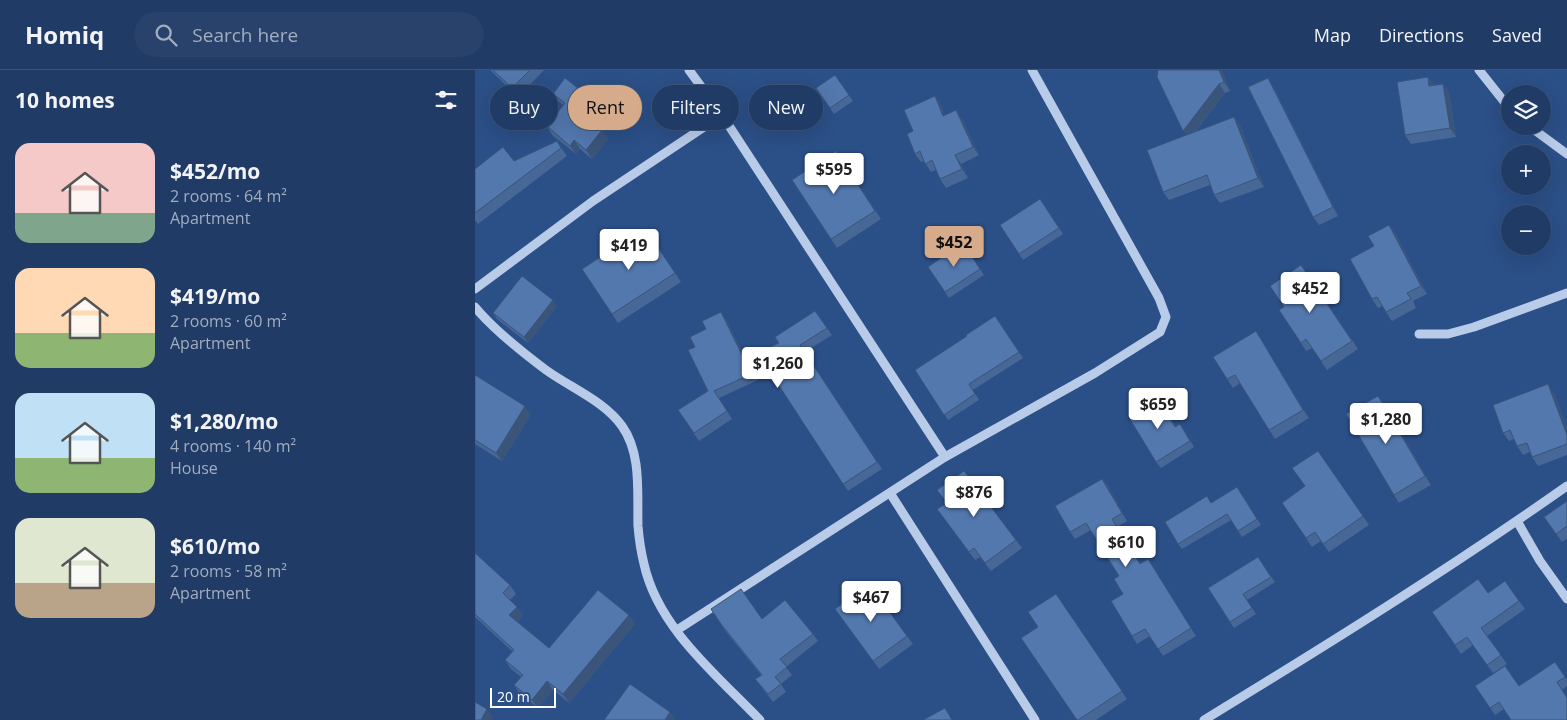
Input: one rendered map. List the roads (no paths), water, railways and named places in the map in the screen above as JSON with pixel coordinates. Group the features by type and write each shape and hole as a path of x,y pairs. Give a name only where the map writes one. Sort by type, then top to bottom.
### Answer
{"street":[{"path":"689,70 700,85"},
{"path":"677,630 945,457 1095,373 1160,332 1166,317 1159,298 1032,70"},
{"path":"1479,70 1501,98"},
{"path":"475,289 593,201 700,130"},
{"path":"732,130 945,457"},
{"path":"1541,135 1567,154"},
{"path":"1419,334 1448,334 1474,327 1567,293"},
{"path":"475,308 485,319 546,370 607,410 623,427 632,448 635,466 638,529 644,565 657,600 693,651 761,720"},
{"path":"1204,720 1341,637 1567,486"},
{"path":"890,493 1035,720"},
{"path":"1517,521 1539,561 1567,598"}]}
